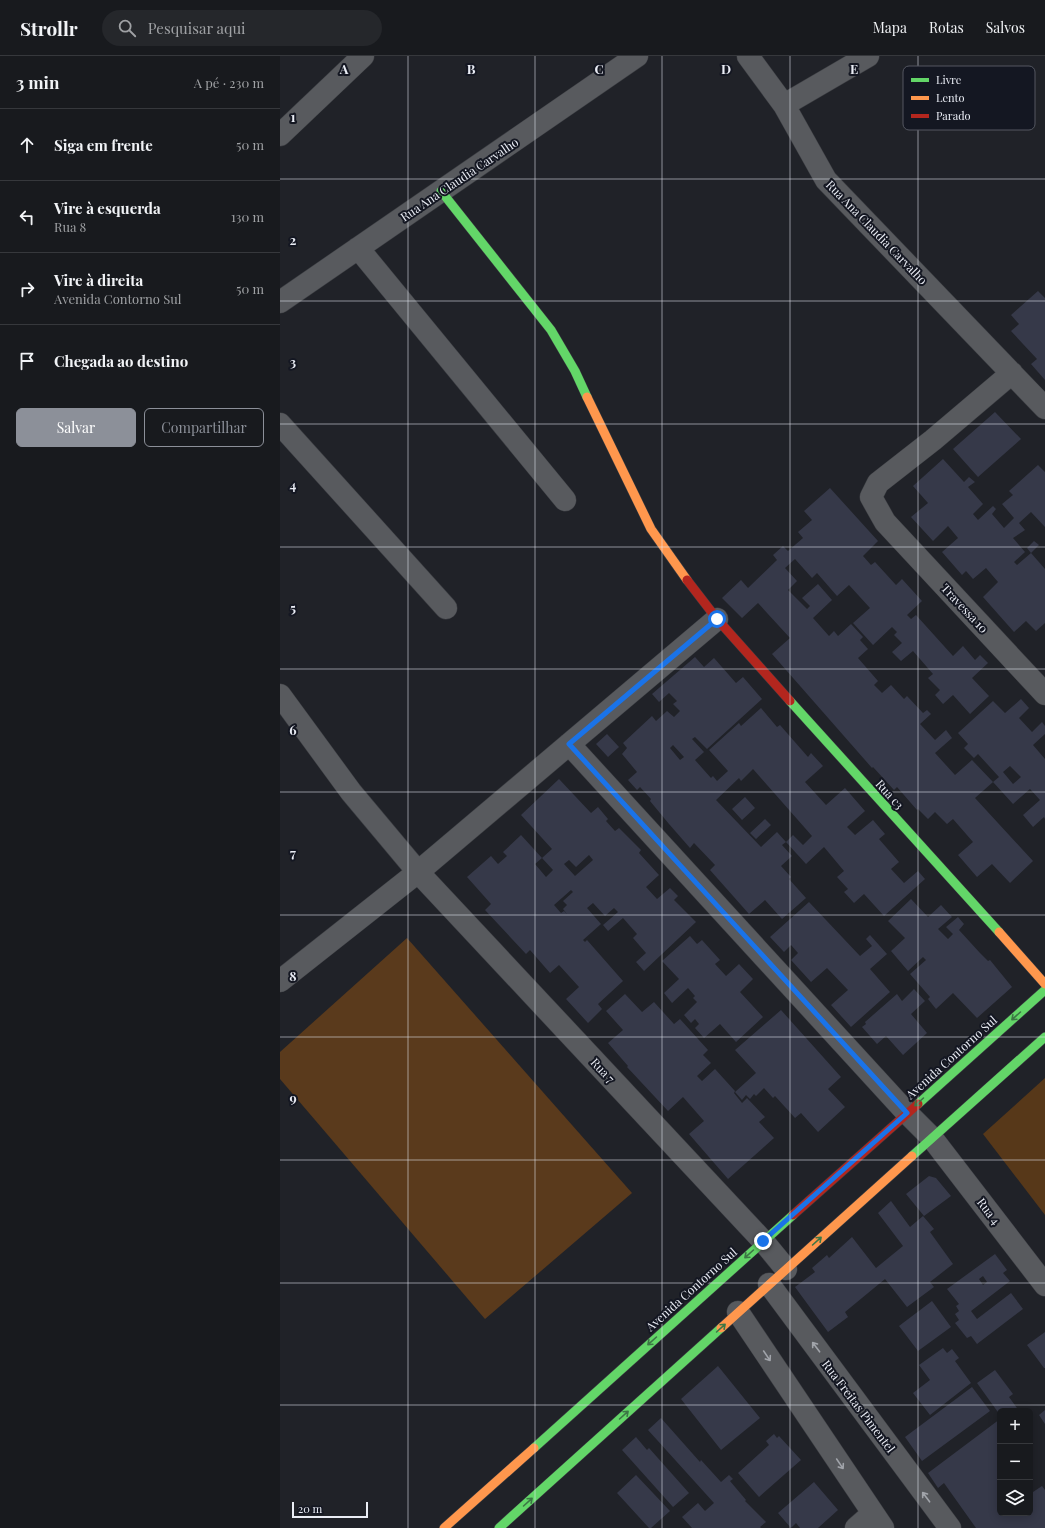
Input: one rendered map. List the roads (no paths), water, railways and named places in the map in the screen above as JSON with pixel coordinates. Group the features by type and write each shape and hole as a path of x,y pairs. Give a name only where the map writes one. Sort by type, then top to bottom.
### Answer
{"street":[{"path":"280,135 363,56"},
{"name":"Rua Ana Claudia Carvalho","path":"280,302 637,56"},
{"name":"Rua Ana Claudia Carvalho","path":"748,56 784,105 826,180 1045,408"},
{"path":"784,105 868,56"},
{"name":"Rua c3","path":"441,191 551,330 575,371 651,529 673,562 717,619 1045,984"},
{"path":"358,248 565,500"},
{"name":"Travessa 10","path":"1012,373 933,440 878,484 871,497 885,522 1045,694"},
{"path":"280,424 446,608"},
{"path":"280,981 418,872 717,619"},
{"name":"Rua 7","path":"280,695 351,792 418,872 763,1241 786,1269"},
{"name":"Rua 4","path":"569,744 907,1113 932,1138 1045,1285"},
{"name":"Avenida Contorno Sul","path":"444,1528 1045,990"},
{"path":"499,1528 1045,1037"},
{"name":"Rua Freitas Pimentel","path":"769,1284 950,1528"},
{"path":"738,1312 878,1521 856,1528"}]}
